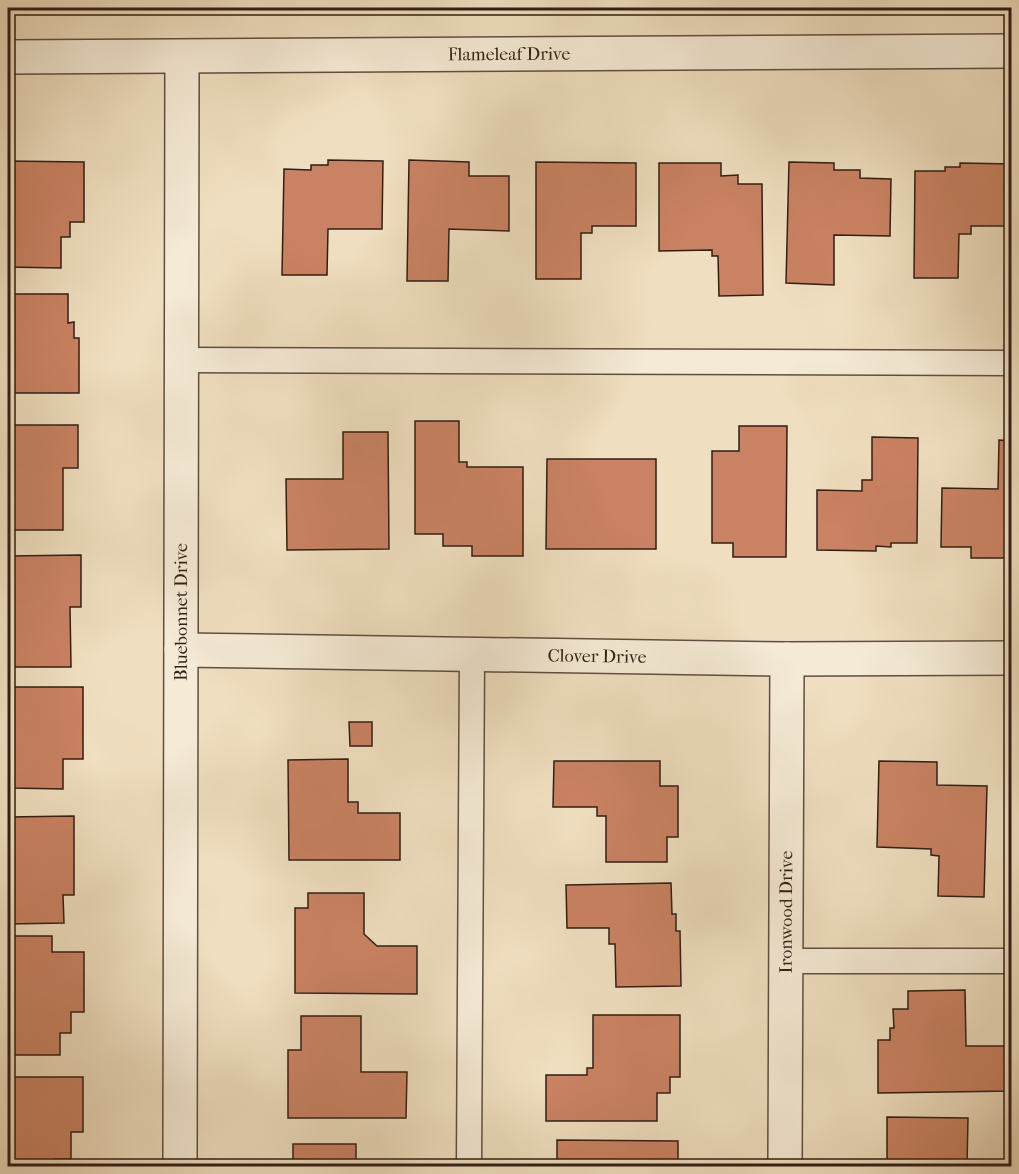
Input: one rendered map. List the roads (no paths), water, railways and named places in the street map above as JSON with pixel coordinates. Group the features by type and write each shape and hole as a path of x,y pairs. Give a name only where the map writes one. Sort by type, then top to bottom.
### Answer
{"street":[{"name":"Flameleaf Drive","path":"8,57 1011,51"},
{"name":"Bluebonnet Drive","path":"180,1167 182,57"},
{"name":"Clover Drive","path":"181,650 787,660 1011,658"},
{"name":"Ironwood Drive","path":"785,1167 787,660"}],"lane":[{"path":"182,360 1011,363"},
{"path":"469,1167 472,655"},
{"path":"786,961 1011,961"}]}
